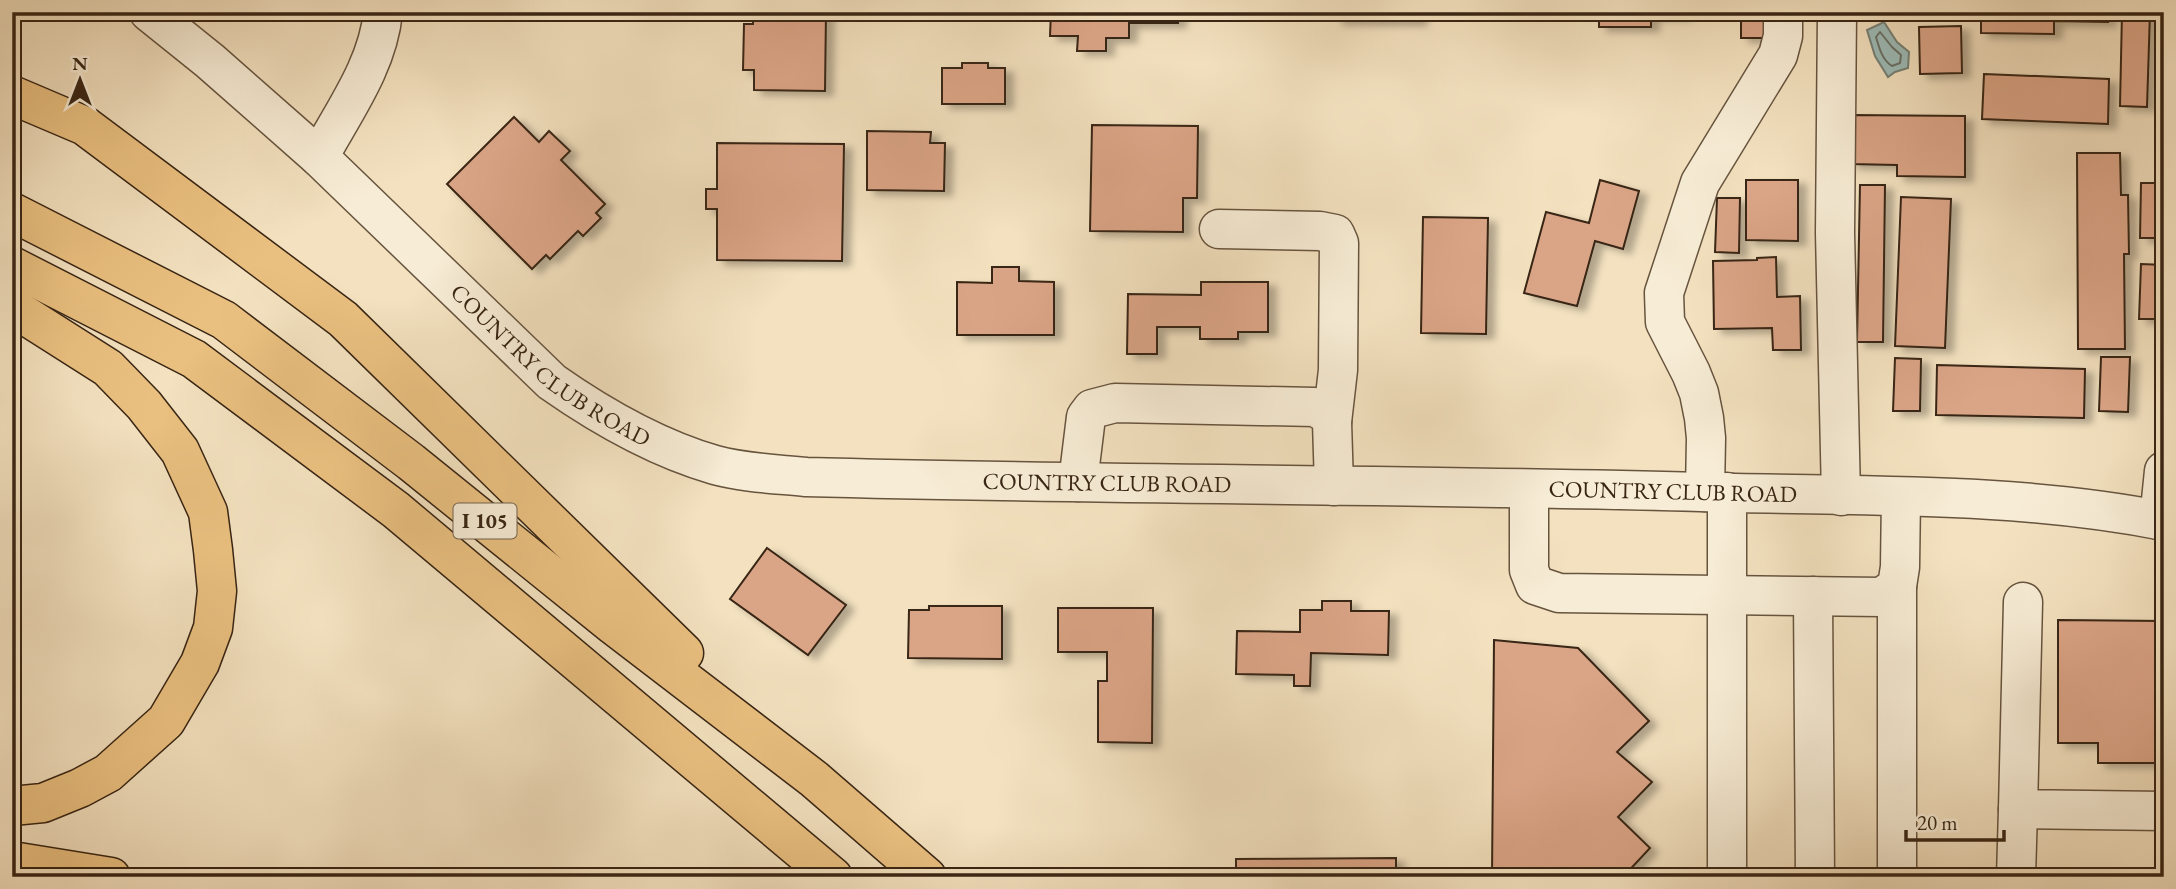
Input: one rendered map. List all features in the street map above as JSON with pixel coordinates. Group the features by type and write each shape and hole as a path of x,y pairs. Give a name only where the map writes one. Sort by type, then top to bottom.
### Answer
{"highway":[{"path":"12,95 85,126 343,319 814,779"},
{"name":"I 105","path":"12,212 224,320 411,462 613,625 814,779 927,877"},
{"name":"I 105","path":"12,266 194,359 396,510 833,877"},
{"path":"12,307 108,368 144,405 180,451 208,512 217,592 213,628 200,663 166,721 108,773 80,789 43,803 12,806"},
{"path":"12,861 111,877"}],"street":[{"name":"COUNTRY CLUB ROAD","path":"149,12 210,61 319,157 552,382 587,406 661,444 715,464 794,476 1716,492 2017,501 2162,521"},
{"path":"319,157 366,73 377,46 383,12"},
{"path":"1727,877 1726,595 1716,492 1699,393 1665,322 1664,293 1700,183 1778,55 1783,36 1783,12"},
{"path":"1837,12 1835,233 1841,496"},
{"path":"1219,229 1320,231 1335,234 1339,243 1338,370 1332,422 1334,486"},
{"path":"1078,482 1086,417 1092,409 1115,403 1315,407 1326,413 1332,422"},
{"path":"2162,521 2164,471"},
{"path":"1529,489 1529,570 1535,585 1559,593 1882,597 1897,586"},
{"path":"1897,877 1897,586 1900,567 1900,497"},
{"path":"1813,596 1815,877"},
{"path":"2016,877 2022,602"},
{"path":"2018,809 2164,811"}],"water":[{"path":"1884,22 1897,42 1909,52 1908,68 1888,77 1875,56 1867,30"}],"building":[{"path":"753,12 826,12 825,91 754,90 754,70 743,70 744,24 753,24"},
{"path":"1051,12 1178,12 1178,23 1129,23 1129,38 1106,38 1106,51 1077,51 1078,36 1050,36"},
{"path":"1335,12 1419,12 1419,21 1335,20"},
{"path":"1599,12 1683,12 1683,15 1651,15 1651,27 1599,27"},
{"path":"1741,12 1764,12 1764,38 1741,38"},
{"path":"1981,12 2108,12 2108,22 2054,21 2054,34 1981,33"},
{"path":"2122,12 2150,12 2147,107 2120,106"},
{"path":"1961,26 1962,73 1920,74 1919,27"},
{"path":"962,63 988,63 988,68 1005,68 1005,104 942,104 942,68 962,68"},
{"path":"1984,74 2109,79 2108,124 1982,119"},
{"path":"1851,115 1965,116 1965,177 1897,176 1897,165 1850,164"},
{"path":"514,117 539,142 549,131 570,151 561,160 605,204 596,213 601,218 583,236 578,231 550,259 546,255 532,269 447,184"},
{"path":"1092,125 1198,126 1197,198 1183,198 1183,232 1090,231"},
{"path":"867,131 931,132 930,143 945,143 944,191 867,190"},
{"path":"717,143 844,144 842,261 717,260 717,209 706,209 706,189 717,189"},
{"path":"2077,153 2120,153 2121,195 2128,195 2129,254 2124,254 2125,349 2078,349"},
{"path":"1600,180 1639,191 1623,249 1595,241 1577,306 1524,293 1546,212 1589,223"},
{"path":"1746,180 1798,180 1798,241 1746,240"},
{"path":"2141,183 2164,183 2164,238 2140,238"},
{"path":"1860,185 1885,185 1883,342 1857,342"},
{"path":"1901,197 1951,199 1945,348 1895,346"},
{"path":"1717,198 1740,198 1739,253 1715,252"},
{"path":"1423,217 1488,218 1486,334 1421,333"},
{"path":"1776,257 1777,297 1800,296 1801,350 1773,350 1772,328 1714,329 1713,261"},
{"path":"2141,264 2164,265 2164,319 2139,319"},
{"path":"992,267 1019,267 1019,281 1054,282 1054,335 957,335 957,282 992,283"},
{"path":"1201,282 1268,282 1268,332 1238,332 1238,339 1200,339 1200,327 1157,327 1157,354 1127,354 1128,294 1201,295"},
{"path":"2101,357 2130,357 2128,412 2099,411"},
{"path":"1895,358 1921,359 1920,411 1893,411"},
{"path":"1937,365 2085,369 2084,418 1936,415"},
{"path":"767,548 846,605 808,655 730,599"},
{"path":"1322,601 1351,601 1351,611 1389,611 1388,655 1311,653 1310,686 1294,686 1294,675 1236,674 1237,631 1300,632 1300,610 1322,610"},
{"path":"929,606 1002,606 1002,659 908,658 909,610 929,610"},
{"path":"1058,608 1153,608 1152,743 1098,742 1098,681 1107,681 1107,652 1058,652"},
{"path":"2058,620 2164,621 2164,763 2098,763 2098,743 2058,743"},
{"path":"1494,640 1578,648 1649,721 1617,752 1652,782 1618,817 1650,848 1623,877 1492,877"},
{"path":"1396,858 1396,877 1236,877 1236,859"}]}
